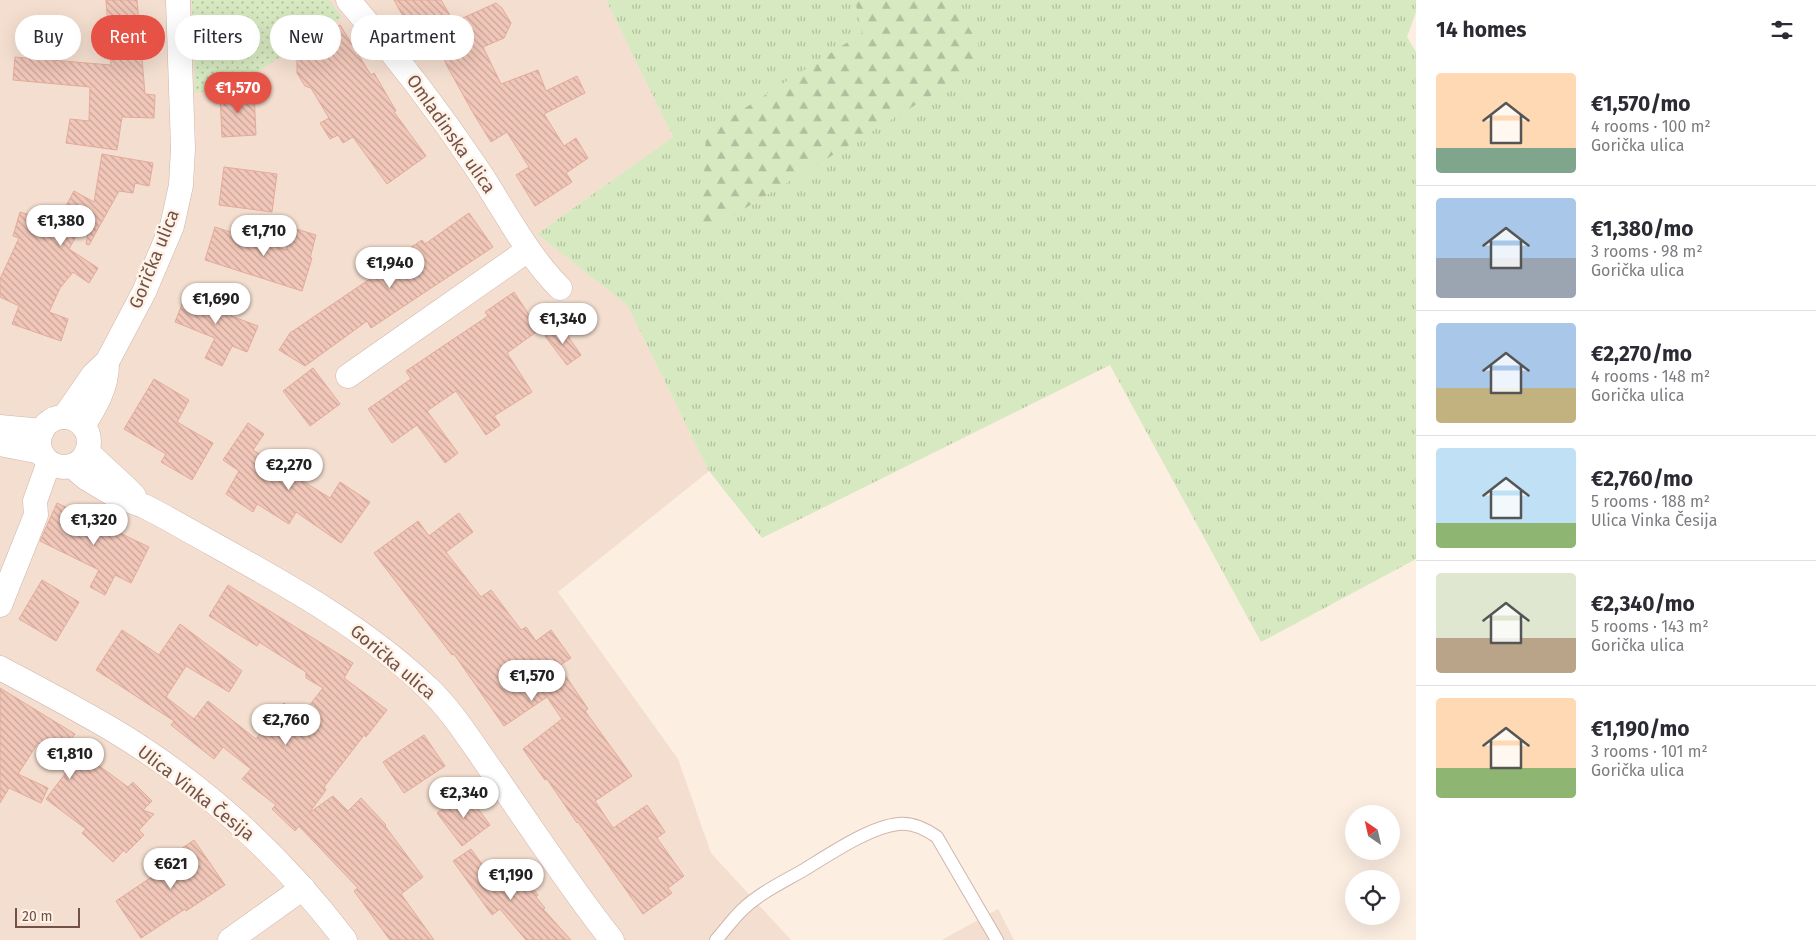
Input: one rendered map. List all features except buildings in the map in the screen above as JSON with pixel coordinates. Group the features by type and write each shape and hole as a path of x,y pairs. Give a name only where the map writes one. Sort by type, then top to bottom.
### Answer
{"street":[{"name":"Gorička ulica","path":"73,422 93,375 107,362 144,292 172,226 181,185 183,148 178,0"},
{"name":"Omladinska ulica","path":"348,0 426,95 478,170 528,250 546,274 560,288"},
{"path":"348,376 528,250"},
{"path":"0,444 59,455 89,438 73,422 51,421 59,455 48,504 36,515 0,605"},
{"path":"0,426 59,455"},
{"name":"Gorička ulica","path":"59,455 340,618 383,649 429,689 466,734 585,906 612,940"},
{"name":"Ulica Vinka Česija","path":"0,668 114,730 159,760 200,792 240,825 303,888 345,940"},
{"path":"230,940 303,888"}],"lane":[{"path":"716,940 741,911 758,897 843,847 875,831 898,824 913,825 937,836 997,940"}],"shaded area":[{"path":"0,0 606,0 673,137 537,234 627,305 709,471 558,592 678,759 711,853 791,940 0,940"},
{"path":"998,909 1014,940 942,940"}],"green space":[{"path":"192,0 329,0 340,15 270,15 270,60 276,60 231,89 195,93 194,60 260,60 260,15 192,15"},
{"path":"606,0 1416,0 1416,12 1407,37 1416,52 1416,559 1261,642 1110,365 762,538 709,471 627,305 537,234 673,137"},
{"path":"855,0 953,0 988,61 701,235 706,133 862,33"}]}
